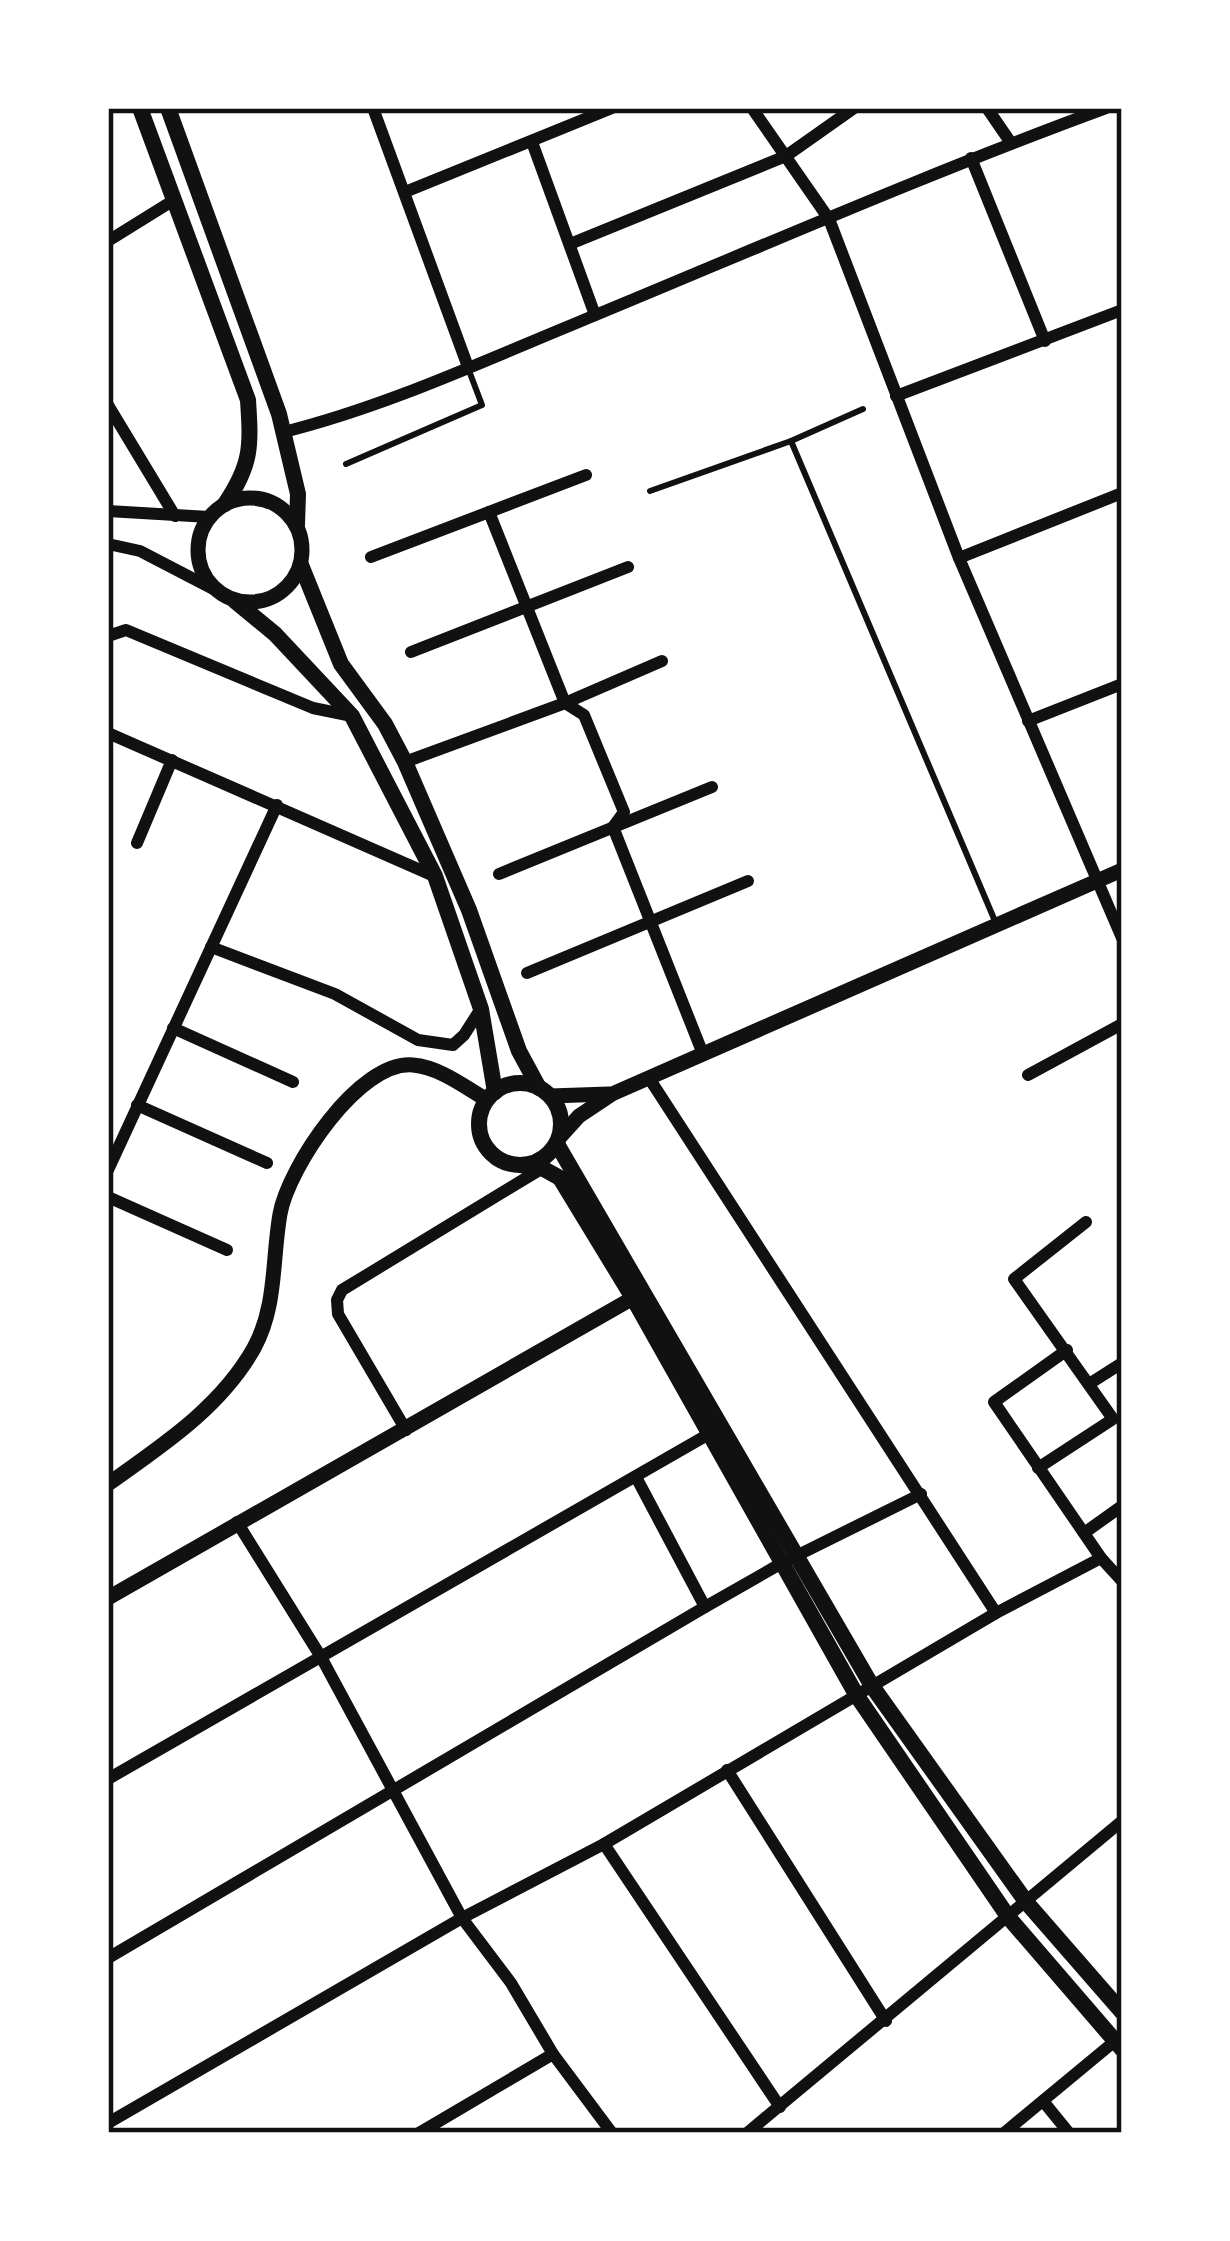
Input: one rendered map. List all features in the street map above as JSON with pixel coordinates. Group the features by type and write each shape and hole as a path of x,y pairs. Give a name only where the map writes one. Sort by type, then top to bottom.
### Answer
{"main road":[{"path":"140,108 248,400 251,450 243,477 225,504"},
{"path":"168,108 284,432 298,494 297,525"},
{"path":"301,565 340,664 386,724 405,762 469,910 519,1051 562,1122 558,1140 533,1167"},
{"path":"236,601 275,634 352,716 435,876 481,1009 491,1096 480,1115 485,1145 508,1164 533,1167 560,1178 709,1434 790,1559"},
{"path":"491,1096 524,1083 544,1092"},
{"path":"558,1140 865,1691 1009,1918 1118,2045"},
{"path":"865,1691 1027,1903 1122,2012"}],"street":[{"path":"374,108 468,367"},
{"path":"405,192 612,108"},
{"path":"752,108 829,219 959,558 1122,938"},
{"path":"570,244 786,156 854,108"},
{"path":"987,108 1011,143"},
{"path":"284,432 337,419 971,158 1106,108"},
{"path":"532,142 595,315"},
{"path":"971,158 1045,341"},
{"path":"108,241 174,200"},
{"path":"896,396 1122,310"},
{"path":"108,405 175,516"},
{"path":"371,557 586,476"},
{"path":"959,558 1122,493"},
{"path":"108,544 140,551 236,601 256,603 275,597 291,584 301,565 303,545 297,525 283,509 265,500 244,498 225,504 209,517 199,536 197,556 217,591"},
{"path":"108,511 209,517"},
{"path":"489,512 565,703 584,715 624,812 613,827"},
{"path":"412,652 628,567"},
{"path":"108,636 126,630 313,708 352,716"},
{"path":"405,762 565,703 662,661"},
{"path":"1028,721 1122,683"},
{"path":"108,733 435,876"},
{"path":"136,843 172,760"},
{"path":"499,874 712,787"},
{"path":"108,1170 277,805"},
{"path":"613,827 703,1054"},
{"path":"558,1140 579,1116 612,1094 1122,870"},
{"path":"527,973 748,880"},
{"path":"211,947 335,994 418,1040 453,1045 481,1009"},
{"path":"1028,1075 1122,1024"},
{"path":"173,1028 293,1082"},
{"path":"108,1484 218,1399 243,1367 269,1313 280,1209 304,1161 353,1091 368,1079 410,1064 491,1096"},
{"path":"650,1078 996,1612"},
{"path":"544,1092 612,1094"},
{"path":"137,1105 266,1163"},
{"path":"406,1430 338,1314 337,1300 342,1290 533,1167"},
{"path":"108,1197 227,1250"},
{"path":"1038,1468 1113,1419 1014,1279 1086,1222"},
{"path":"108,1598 633,1298"},
{"path":"1067,1350 994,1402 1101,1558 1122,1581"},
{"path":"1089,1384 1122,1363"},
{"path":"108,1779 709,1434"},
{"path":"636,1477 705,1607"},
{"path":"108,1958 705,1607 921,1494"},
{"path":"1084,1533 1122,1506"},
{"path":"237,1522 321,1657 462,1918 612,2133"},
{"path":"112,2133 108,2123 462,1918 604,1844 996,1612 1101,1558"},
{"path":"728,1770 886,2021"},
{"path":"748,2133 1122,1821"},
{"path":"604,1844 780,2107"},
{"path":"1004,2133 1118,2045"},
{"path":"419,2133 553,2054"},
{"path":"1043,2101 1069,2133"}],"lane":[{"path":"346,464 482,405 468,367"},
{"path":"650,491 791,441 863,409"},
{"path":"791,441 997,925"}]}
